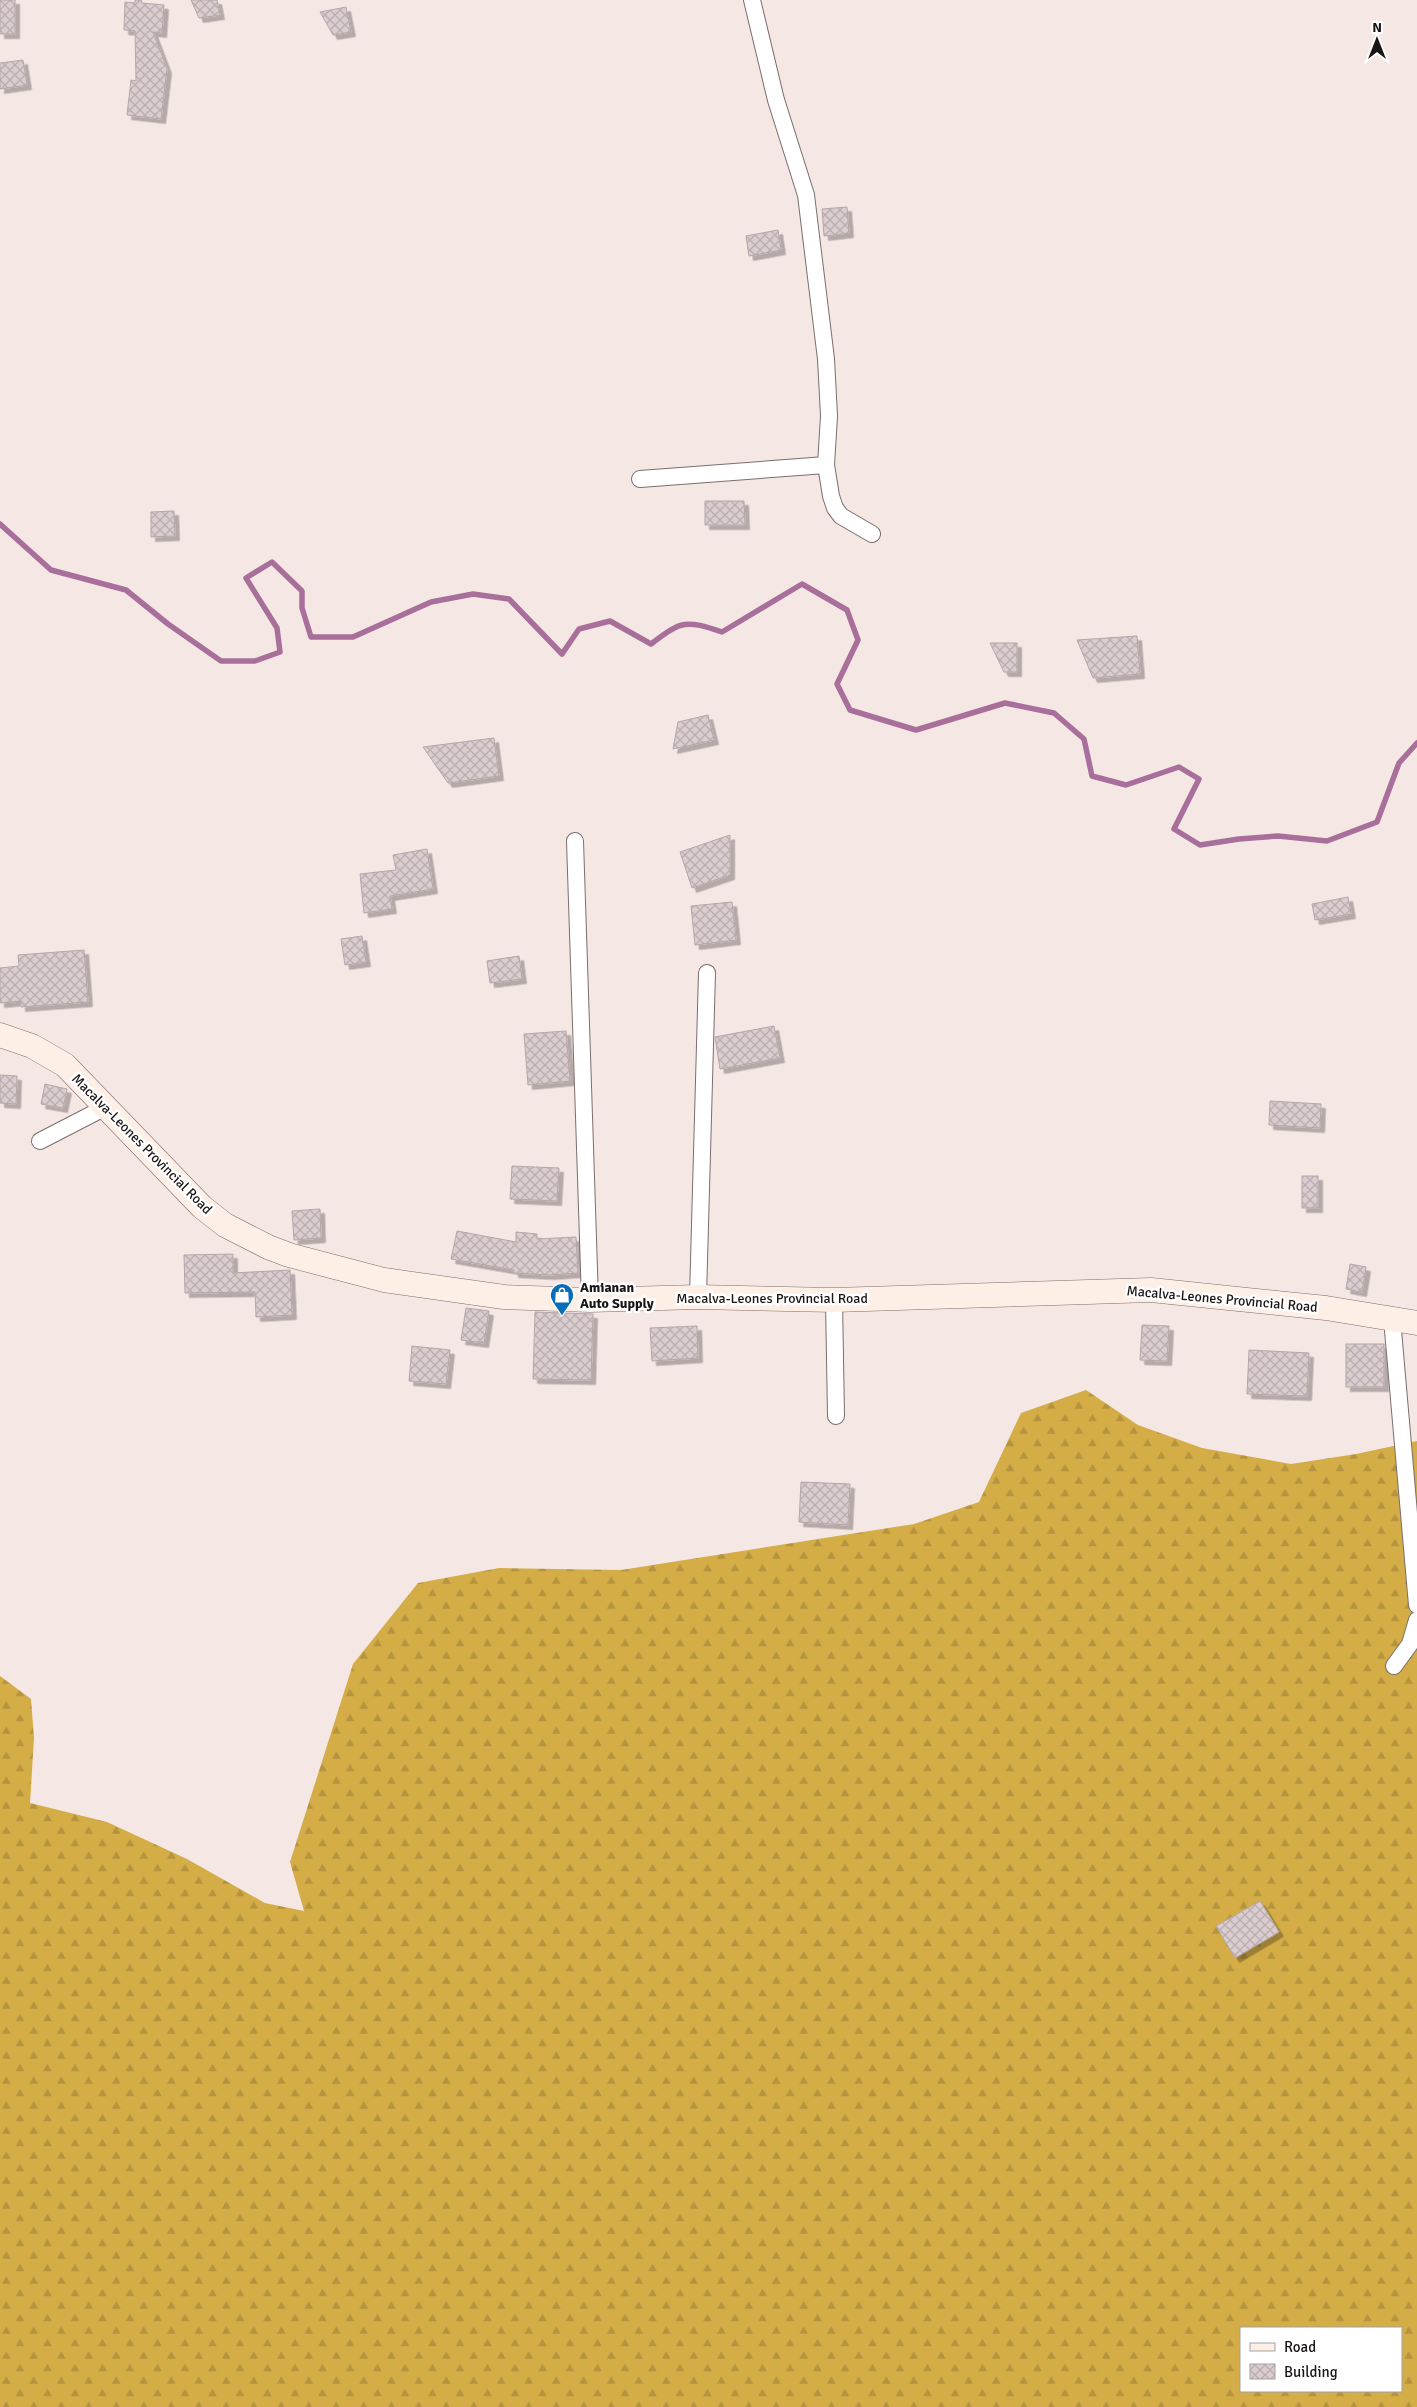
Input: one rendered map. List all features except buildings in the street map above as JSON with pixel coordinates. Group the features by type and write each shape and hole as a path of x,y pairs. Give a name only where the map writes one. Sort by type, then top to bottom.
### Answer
{"street":[{"path":"752,0 776,100 792,155 804,185 826,359 829,416 826,465 835,508 841,516 872,534"},
{"path":"640,479 826,465"},
{"path":"575,841 590,1300"},
{"path":"698,1297 707,972"},
{"name":"Macalva-Leones Provincial Road","path":"0,1035 32,1046 65,1066 104,1108 208,1212 225,1226 268,1247 340,1270 394,1282 504,1297 590,1300 698,1297 834,1300 1151,1290 1326,1308 1417,1323"},
{"path":"40,1142 104,1108"},
{"path":"834,1300 836,1416"},
{"path":"1392,1319 1417,1605"},
{"path":"1394,1666 1410,1644 1417,1620"}],"green space":[{"path":"1086,1390 1138,1425 1202,1448 1291,1464 1356,1454 1417,1441 1417,2407 0,2407 0,1676 31,1699 34,1738 30,1803 107,1822 187,1859 265,1903 304,1911 290,1862 353,1664 418,1583 499,1568 621,1570 914,1524 979,1502 1021,1413"}],"waterway":[{"path":"0,524 51,570 126,590 168,624 221,661 255,661 280,652 277,628 246,578 272,562 302,591 302,608 311,637 353,637 431,602 473,594 509,599 562,654 579,629 610,621 651,644 670,630 685,624 700,625 722,632 802,584 847,610 858,640 837,684 850,710 916,730 1005,703 1054,713 1084,739 1092,776 1126,785 1179,767 1199,779 1174,829 1200,845 1278,836 1327,841 1377,822 1399,763 1417,743"}],"place":[{"name":"Amianan Auto Supply","path":"562,1316"}]}
